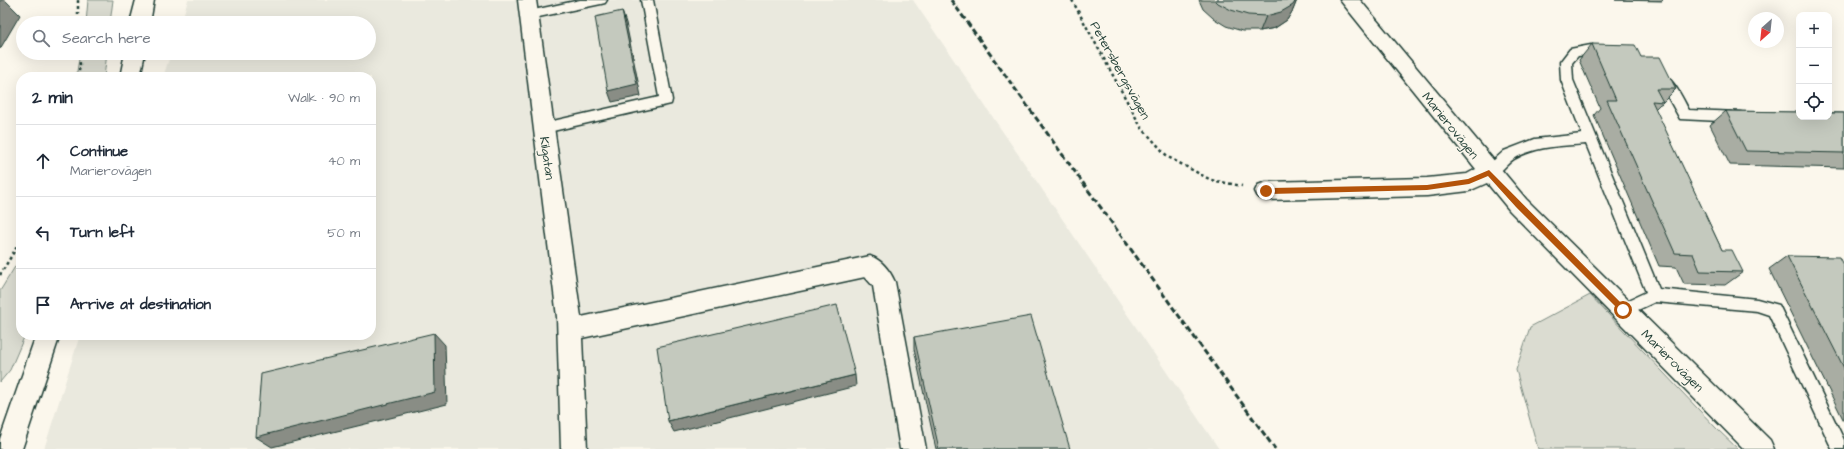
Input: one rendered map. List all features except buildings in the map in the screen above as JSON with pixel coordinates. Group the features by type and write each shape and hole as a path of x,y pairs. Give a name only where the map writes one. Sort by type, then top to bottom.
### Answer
{"street":[{"path":"142,16 145,0"},
{"name":"Marierovägen","path":"1349,0 1489,173 1518,205 1761,449"},
{"name":"Kilgatan","path":"528,8 569,323 574,449"},
{"path":"131,72 134,60"},
{"path":"1266,191 1427,187 1469,182 1489,173"},
{"path":"569,323 870,266 884,282 913,449"},
{"path":"9,449 46,340"}],"lane":[{"path":"528,8 601,0"},
{"path":"544,128 666,100 647,0"},
{"path":"1617,53 1591,50 1574,52 1566,62 1567,80 1654,295"},
{"path":"1650,68 1669,87 1685,115 1756,117"},
{"path":"1489,173 1509,155 1540,143 1590,138"},
{"path":"1623,310 1654,295 1757,305 1774,310 1840,449"}],"path":[{"path":"78,0 78,16"},
{"name":"Petersbergsvägen","path":"1072,0 1141,127 1168,156 1211,180 1266,191"},
{"path":"79,72 80,60"},
{"path":"0,275 16,248"}],"shaded area":[{"path":"88,0 113,0 111,16 87,16"},
{"path":"188,0 913,0 1219,449 44,449 78,340 376,340 376,72 165,72 169,60 376,60 376,16 183,16"},
{"path":"79,60 106,60 105,72 77,72"},
{"path":"16,265 16,340 23,340 10,370 0,382 0,291"},
{"path":"1590,295 1717,429 1738,449 1538,449 1516,370 1530,327"}],"railway":[{"path":"951,0 1275,449"}],"route":[{"path":"1266,191 1427,187 1469,182 1489,173 1518,205 1623,310"}]}
